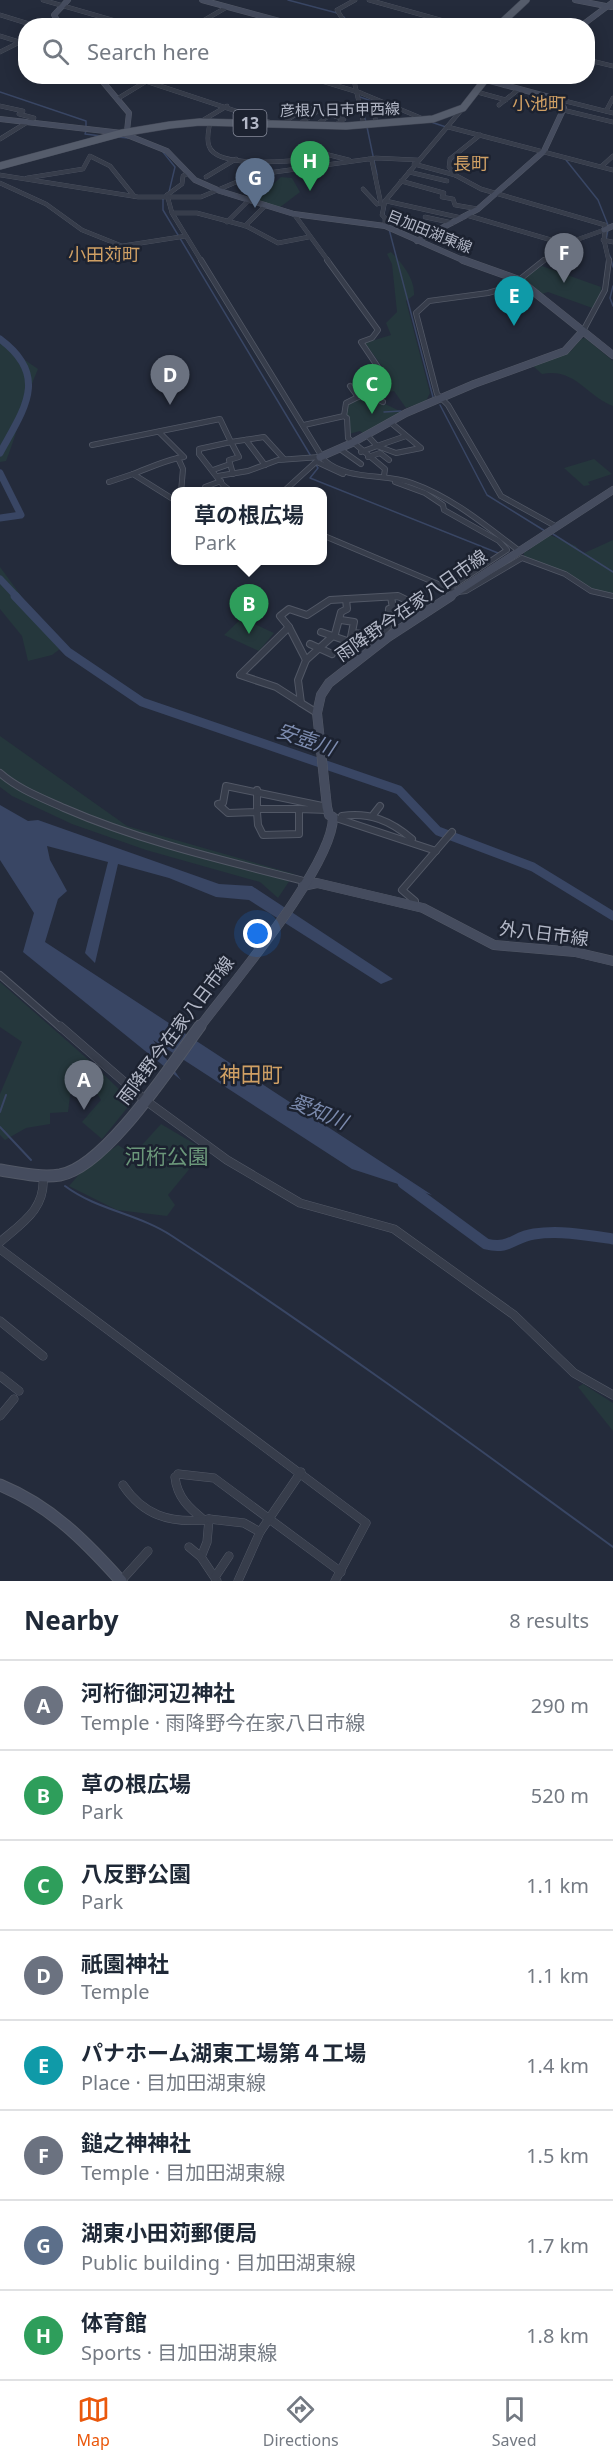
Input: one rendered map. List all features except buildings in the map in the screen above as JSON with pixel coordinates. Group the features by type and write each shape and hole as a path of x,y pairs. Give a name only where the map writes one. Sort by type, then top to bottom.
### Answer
{"main road":[{"path":"56,18 54,15 68,0"},
{"path":"202,0 268,18"},
{"path":"507,18 526,0"},
{"path":"575,0 610,7"},
{"path":"593,18 610,7 613,2"},
{"path":"105,84 129,113 127,131 122,133"},
{"path":"463,108 483,84"},
{"path":"417,241 478,209 543,152 563,110 560,102 502,84"},
{"name":"彦根八日市甲西線","path":"0,166 122,133 200,122 364,125 427,120 463,108"},
{"name":"目加田湖東線","path":"0,119 122,133 167,151 202,184 220,191 294,214 385,226 417,241 521,281 613,355"},
{"path":"319,460 390,422 565,351 583,331"},
{"name":"雨降野今在家八日市線","path":"0,1170 43,1176 61,1175 82,1167 109,1143 147,1096 305,884 333,832 333,812 317,712 321,695 330,683 384,636 429,610 453,590 613,490"},
{"name":"外八日市線","path":"305,884 317,883 415,906 494,945 575,952 613,961"},
{"path":"0,1485 35,1500 61,1518 121,1581"}],"street":[{"path":"43,0 104,18"},
{"path":"342,18 338,10 355,0"},
{"path":"369,0 433,18"},
{"path":"208,18 227,7"},
{"path":"0,15 18,20"},
{"path":"0,36 18,41"},
{"path":"0,52 18,43"},
{"path":"595,62 613,66"},
{"path":"117,99 143,84"},
{"path":"153,84 227,106 275,122 274,124"},
{"path":"332,84 356,91 427,120"},
{"path":"355,84 364,125"},
{"path":"499,105 519,89"},
{"path":"477,92 506,100"},
{"path":"549,97 613,112"},
{"path":"606,111 613,98"},
{"path":"373,104 376,124"},
{"path":"0,106 24,111 19,114 34,118 0,140"},
{"path":"200,122 227,106"},
{"path":"289,125 287,120 307,107 344,119 333,126"},
{"path":"385,226 386,218 382,215 384,202 463,108"},
{"path":"563,110 613,122"},
{"path":"302,122 318,111"},
{"path":"317,124 330,115"},
{"path":"210,122 207,140 210,151 236,159 293,162 323,158 321,153 351,161"},
{"path":"448,127 613,170"},
{"path":"455,175 449,166 450,159 479,136"},
{"path":"20,179 83,169 90,156 94,156 110,166 134,196"},
{"path":"602,166 613,156"},
{"path":"207,177 236,159"},
{"path":"0,175 134,196 201,197 220,191 253,175 369,159 418,160"},
{"path":"369,159 372,161 376,189 384,202"},
{"path":"414,164 455,175 481,189 609,228"},
{"path":"409,171 447,181"},
{"path":"167,195 182,184 183,176 188,173"},
{"path":"401,182 444,193 442,197 453,199 455,205 478,209"},
{"path":"0,183 46,204 82,230 122,246 186,236"},
{"path":"363,189 373,197 375,203 431,208 564,244"},
{"path":"167,195 172,213 304,425 319,460 334,472 390,480 425,494 444,505 444,510 504,546 506,553 453,590"},
{"path":"227,222 249,200"},
{"path":"245,226 266,206"},
{"path":"172,213 197,213 245,226 278,243 309,237"},
{"path":"294,214 378,330 372,338 361,342 382,373 366,393 346,403 344,416 347,418 347,433 352,443 385,469 384,476"},
{"path":"425,217 453,223"},
{"path":"583,331 602,301 611,265 605,241 609,228"},
{"path":"557,527 501,496 448,405 437,394 416,313 429,301 488,293 521,281 564,244 609,228"},
{"path":"605,241 613,242"},
{"path":"350,386 358,397"},
{"path":"366,393 383,402"},
{"path":"304,425 344,416"},
{"path":"92,445 220,419 239,458"},
{"path":"367,435 377,446 396,453 421,448 390,422"},
{"path":"108,482 147,469 150,465 184,457 159,432"},
{"path":"362,452 406,435"},
{"path":"227,487 199,449 264,437 284,459"},
{"path":"246,440 254,454 265,465"},
{"path":"339,449 361,465 353,471"},
{"path":"368,457 380,453 389,460"},
{"path":"233,474 229,460 254,454"},
{"path":"178,458 183,469 181,487"},
{"path":"205,487 233,474 284,459 319,460 335,468 384,476 425,488 518,550"},
{"path":"289,487 319,460"},
{"path":"213,470 230,464"},
{"path":"133,474 171,498"},
{"path":"327,536 453,590 466,591 522,558 565,574 591,591 613,596"},
{"path":"306,660 289,627 280,616 289,609 307,615 330,600 398,596 429,610"},
{"path":"353,633 384,636 388,627 388,609 393,608 392,597"},
{"path":"301,703 298,677 306,660 323,648 332,637 341,620 341,612 347,609 346,599"},
{"path":"321,632 350,642 354,622 341,620"},
{"path":"289,627 240,675 276,687 317,712"},
{"path":"310,644 332,654"},
{"path":"302,737 319,735"},
{"path":"0,773 37,796 89,820 305,884"},
{"path":"412,840 402,830 373,815 333,812 299,809 228,813 219,804 223,803 226,786 257,790 333,812 370,830 412,840 436,851"},
{"path":"257,790 257,811 261,833 279,836 301,832 299,809"},
{"path":"373,815 380,806"},
{"path":"415,906 415,901 402,890 452,832"},
{"path":"0,975 227,1160 300,1203 394,1229 514,1315 574,1373 613,1395"},
{"path":"0,1242 42,1204 45,1186 43,1176"},
{"path":"0,1249 301,1472 366,1523 335,1581"},
{"path":"0,1321 43,1356"},
{"path":"0,1376 19,1391"},
{"path":"0,1416 14,1399"},
{"path":"238,1581 248,1554 259,1539 260,1532 301,1472"},
{"path":"206,1519 181,1500 175,1488 177,1475 214,1478 270,1517 341,1572"},
{"path":"123,1485 129,1496 154,1516 174,1522 206,1519 235,1521 260,1532"},
{"path":"201,1557 207,1542 206,1519"},
{"path":"189,1547 201,1557 216,1579 229,1556"},
{"path":"121,1581 148,1551"}],"green space":[{"path":"281,177 292,178 300,192 279,208 256,200"},
{"path":"391,252 410,277 414,289 414,295 406,301 430,393 426,401 406,408 394,391 385,393 383,399 370,392 387,373 365,343 391,335 386,323 397,312 392,264 387,254"},
{"path":"542,266 601,287 600,299 595,309 548,292 542,294 523,278"},
{"path":"585,338 613,361 613,406 572,378 553,373 542,374 533,366 571,351 581,339"},
{"path":"0,343 38,369 6,461 0,462"},
{"path":"366,395 402,412 364,434 360,431 349,434 345,416 347,405"},
{"path":"594,459 612,474 588,482 590,485 584,486 564,468"},
{"path":"550,535 576,546 582,554 613,540 613,595 591,589 564,572 524,557 524,552 530,550 530,546"},
{"path":"0,567 60,649 52,655 28,661 22,636 0,609"},
{"path":"242,618 274,633 259,651 224,635"},
{"path":"0,736 127,826 294,874 278,898 260,882 146,850 72,824 12,796 0,787"},
{"path":"0,982 91,1062 132,1102 102,1139 82,1122 101,1100 89,1080 72,1080 68,1112 50,1113 50,1124 26,1128 5,1140 0,1135 0,1094 22,1042 0,1027"},
{"name":"河桁公園","path":"161,1124 205,1150 168,1195 175,1205 167,1216 117,1210 69,1186 82,1171 118,1145 133,1155"},
{"path":"583,1384 613,1403 613,1431 578,1387"}],"water":[{"path":"0,805 28,821 38,820 219,884 252,886 393,979 381,984 249,900 216,897 169,878 118,864 95,963 85,953 108,862 47,846 50,860 67,891 58,899 45,942 432,1195 352,1169 153,1040 181,1080 23,952 34,913 0,860"}],"waterway":[{"path":"288,0 337,13"},
{"path":"0,92 86,121 86,126"},
{"path":"360,97 392,108"},
{"path":"361,104 366,122"},
{"path":"431,122 446,127"},
{"path":"367,127 377,175"},
{"path":"86,131 85,134 101,136"},
{"path":"118,137 128,138"},
{"path":"163,152 175,167 169,192"},
{"path":"566,160 598,200 608,225"},
{"path":"163,198 163,210 318,468 310,478 498,553"},
{"path":"385,207 384,215 388,224"},
{"path":"389,229 433,397"},
{"path":"606,240 608,230"},
{"path":"610,256 613,267"},
{"path":"613,286 610,298 613,306"},
{"name":"安壺川","path":"0,339 15,353 24,366 28,380 28,393 24,407 0,453"},
{"path":"440,405 487,495 545,531"},
{"path":"384,412 401,411"},
{"name":"安壺川","path":"0,473 21,515 0,518"},
{"path":"553,534 613,572"},
{"name":"安壺川","path":"0,579 17,597"},
{"name":"安壺川","path":"15,596 68,652 142,702 399,790 438,831 533,867 613,916"},
{"path":"0,1112 6,1095"},
{"path":"0,1127 31,1160"},
{"name":"愛知川","path":"403,1183 486,1244 501,1245 544,1233 613,1239"},
{"path":"65,1186 91,1201 146,1222 172,1236 339,1350 613,1547"}],"place":[{"name":"体育館","path":"310,191"},
{"name":"湖東小田苅郵便局","path":"255,208"},
{"name":"鎚之神神社","path":"564,283"},
{"name":"パナホーム湖東工場第４工場","path":"514,326"},
{"name":"祇園神社","path":"170,405"},
{"name":"八反野公園","path":"372,414"},
{"name":"草の根広場","path":"249,634"},
{"name":"河桁御河辺神社","path":"84,1110"}],"district":[{"name":"小池町","path":"539,103"},
{"name":"長町","path":"471,163"},
{"name":"小田苅町","path":"104,254"},
{"name":"神田町","path":"251,1074"}]}
